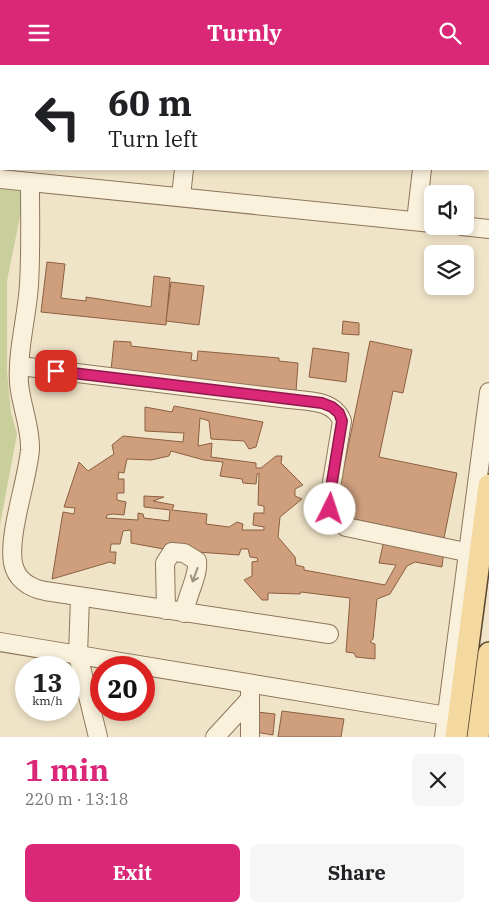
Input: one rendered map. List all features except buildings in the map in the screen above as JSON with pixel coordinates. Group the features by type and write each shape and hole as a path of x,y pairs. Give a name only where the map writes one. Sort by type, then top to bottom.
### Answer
{"main road":[{"path":"454,723 475,554 489,485"},
{"path":"478,737 485,716 489,653"}],"street":[{"path":"181,196 184,170"},
{"path":"0,179 30,182 54,177 181,196 424,222 422,170"},
{"path":"30,182 29,285 20,366 20,383 30,433 29,453 13,545 13,563 18,575 24,583 35,589 329,634"},
{"path":"474,227 489,229"},
{"path":"20,366 289,399 332,407 339,413 342,421 329,500 330,509 336,521 346,527 475,554 489,392"},
{"path":"166,610 166,563 172,552 184,553 196,561 198,571 186,597 184,613"},
{"path":"80,597 78,655 98,737"},
{"path":"0,642 78,655 250,692 454,723 444,737"},
{"path":"215,737 250,692"},
{"path":"250,692 250,737"}],"green space":[{"path":"0,189 25,192 7,281 7,371 11,413 17,434 0,525"}],"route":[{"path":"56,371 322,403 332,407 339,413 342,421 329,500 330,509"}]}
